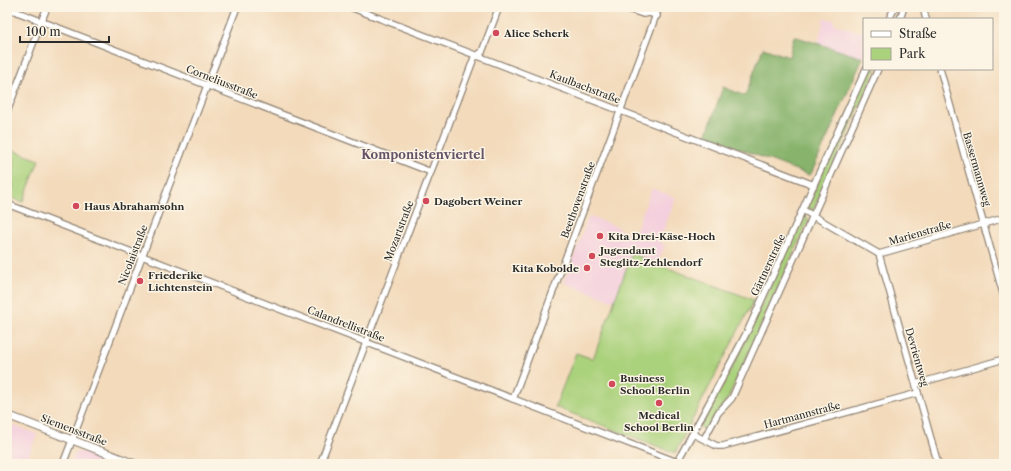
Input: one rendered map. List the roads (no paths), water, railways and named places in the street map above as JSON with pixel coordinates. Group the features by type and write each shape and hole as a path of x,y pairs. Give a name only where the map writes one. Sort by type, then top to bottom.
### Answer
{"street":[{"path":"7,112 47,7"},
{"name":"Nicolaistraße","path":"63,464 237,7"},
{"name":"Kaulbachstraße","path":"350,7 814,185"},
{"name":"Mozartstraße","path":"320,464 474,58 482,52 499,7"},
{"path":"622,7 643,14 657,16"},
{"path":"636,7 645,10 650,14"},
{"name":"Beethovenstraße","path":"513,399 657,16 659,7"},
{"path":"890,18 895,7"},
{"path":"900,18 904,7"},
{"path":"922,7 926,18"},
{"name":"Corneliusstraße","path":"7,8 431,172"},
{"name":"Gärtnerstraße","path":"677,463 736,353 803,210 866,70"},
{"name":"Gärtnerstraße","path":"704,439 718,413 732,398 878,70"},
{"name":"Bassermannweg","path":"940,70 1004,297"},
{"name":"Calandrellistraße","path":"7,204 677,463"},
{"name":"Marienstraße","path":"803,210 879,254 1004,218"},
{"name":"Devrientweg","path":"879,254 938,464"},
{"path":"916,384 1004,359"},
{"name":"Hartmannstraße","path":"693,434 716,446 723,446 918,393"},
{"name":"Siemensstraße","path":"7,416 135,464"}],"place":[{"name":"Alice Scherk","path":"496,33"},
{"name":"Dagobert Weiner","path":"426,201"},
{"name":"Haus Abrahamsohn","path":"76,206"},
{"name":"Kita Drei-Käse-Hoch","path":"600,236"},
{"name":"Jugendamt Steglitz-Zehlendorf","path":"592,256"},
{"name":"Kita Kobolde","path":"587,268"},
{"name":"Friederike Lichtenstein","path":"140,281"},
{"name":"Business School Berlin","path":"612,384"},
{"name":"Medical School Berlin","path":"659,403"}],"district":[{"name":"Komponistenviertel","path":"423,154"}]}
